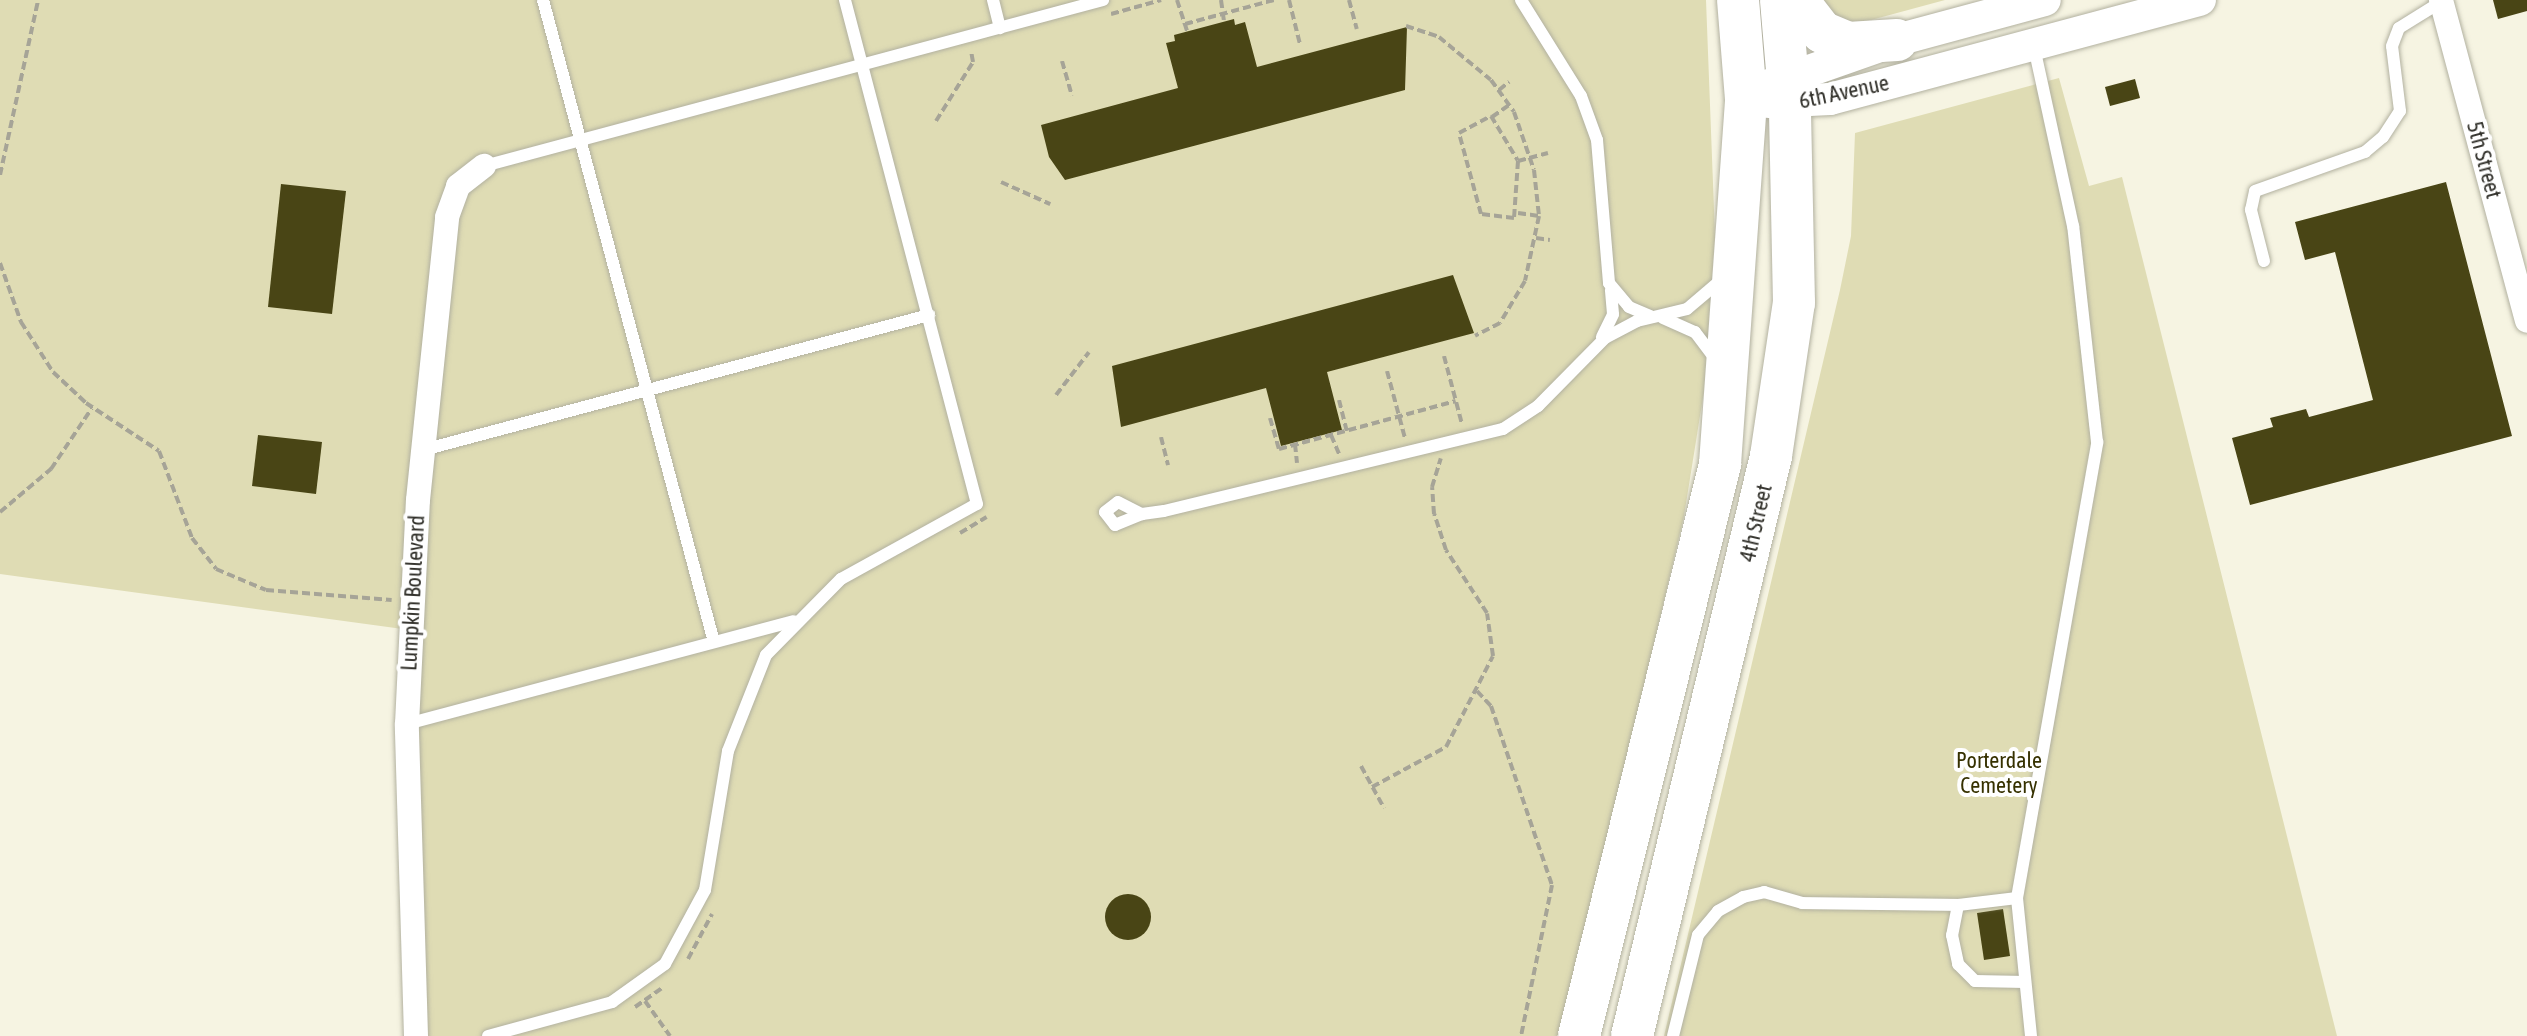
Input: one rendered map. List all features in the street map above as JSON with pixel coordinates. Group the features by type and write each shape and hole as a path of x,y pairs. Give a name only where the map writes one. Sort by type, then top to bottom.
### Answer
{"highway":[{"path":"1579,1036 1720,464 1738,250 1746,99 1738,0"},
{"name":"4th Street","path":"1632,1036 1771,456 1794,303 1789,90 1781,0"},
{"path":"1797,0 1822,32 1835,38 1897,40"}],"main road":[{"name":"6th Avenue","path":"1789,90 1897,40 2045,0"},
{"name":"6th Avenue","path":"1746,99 2034,44 2200,0"}],"street":[{"name":"5th Street","path":"2441,1 2527,321"},
{"name":"Lumpkin Boulevard","path":"416,1036 407,724 411,601 447,217 458,186 484,166"}],"lane":[{"path":"543,0 714,642"},
{"path":"488,1036 622,997 654,975 677,948 705,890 728,751 744,699 766,655 794,621 871,559 977,504 845,0"},
{"path":"993,0 1000,28"},
{"path":"484,166 1103,0"},
{"path":"1142,514 1410,456 1503,429 1538,406 1597,344 1613,314 1597,140 1575,86 1521,0"},
{"path":"2264,261 2251,210 2255,191 2365,152 2383,137 2400,111 2392,46 2399,28 2441,1"},
{"path":"2031,1036 2017,898 2097,442 2073,226 2034,44"},
{"path":"1597,344 1655,316 1707,296 1738,250"},
{"path":"1609,283 1629,307 1703,339 1726,395"},
{"path":"423,450 929,315"},
{"path":"407,724 794,621"},
{"path":"1673,1036 1698,935 1718,911 1743,897 1764,892 1802,903 1958,905 2017,898"},
{"path":"1958,905 1952,935 1958,964 1975,981 2025,982"}],"path":[{"path":"0,175 38,0"},
{"path":"1177,0 1187,31"},
{"path":"1221,0 1224,22"},
{"path":"1185,24 1274,0"},
{"path":"1289,0 1300,44"},
{"path":"1349,0 1357,29"},
{"path":"1406,26 1451,46 1499,90 1509,105 1530,158 1539,216 1536,238 1510,312 1475,336"},
{"path":"936,121 973,62 971,51"},
{"path":"1062,61 1072,96"},
{"path":"1499,90 1509,82"},
{"path":"1509,105 1459,133 1481,214 1510,218 1518,213 1539,216"},
{"path":"1492,117 1518,161 1518,213"},
{"path":"1518,161 1548,153"},
{"path":"1001,182 1050,204"},
{"path":"1536,238 1550,240"},
{"path":"0,263 30,338 92,408 159,451 192,538 232,580 284,593 411,601"},
{"path":"1056,395 1089,352"},
{"path":"1444,356 1466,441"},
{"path":"1387,371 1410,456"},
{"path":"1339,400 1347,431"},
{"path":"1270,418 1279,449 1456,401"},
{"path":"0,512 51,469 92,408"},
{"path":"1161,437 1168,465"},
{"path":"1372,787 1446,747 1477,691 1494,644 1487,613 1436,523 1432,487 1442,448"},
{"path":"954,535 981,523 992,508"},
{"path":"1477,691 1491,706 1552,885 1521,1036"},
{"path":"1361,766 1384,808"},
{"path":"686,962 715,907"},
{"path":"628,1011 670,980"},
{"path":"645,1001 670,1036"}],"green space":[{"path":"0,0 1706,0 1715,236 1704,391 1684,516 1561,1036 416,1036 410,630 0,574"},
{"path":"1817,0 1945,0 1860,23 1835,22"},
{"name":"Porterdale Cemetery","path":"2059,78 2089,186 2122,177 2337,1036 1664,1036 1840,290 1851,236 1855,133"}],"building":[{"path":"2493,0 2527,0 2527,11 2498,19"},
{"path":"1234,19 1235,25 1245,22 1257,67 1407,27 1405,90 1065,180 1049,157 1041,125 1178,88 1166,43 1175,41 1174,35"},
{"path":"2135,79 2140,98 2110,106 2105,87"},
{"path":"2446,182 2512,436 2250,505 2232,438 2273,427 2270,418 2306,409 2309,417 2373,400 2335,252 2305,260 2295,222"},
{"path":"281,184 346,191 332,314 268,307"},
{"path":"1453,275 1474,333 1327,372 1342,430 1281,446 1266,388 1121,427 1112,366"},
{"path":"258,435 322,442 316,494 252,486"},
{"path":"1128,894 1137,895 1144,901 1150,908 1150,926 1144,933 1137,939 1128,940 1119,939 1112,933 1106,926 1105,917 1106,908 1112,901 1119,895"},
{"path":"2003,909 2010,956 1984,960 1977,913"}]}
